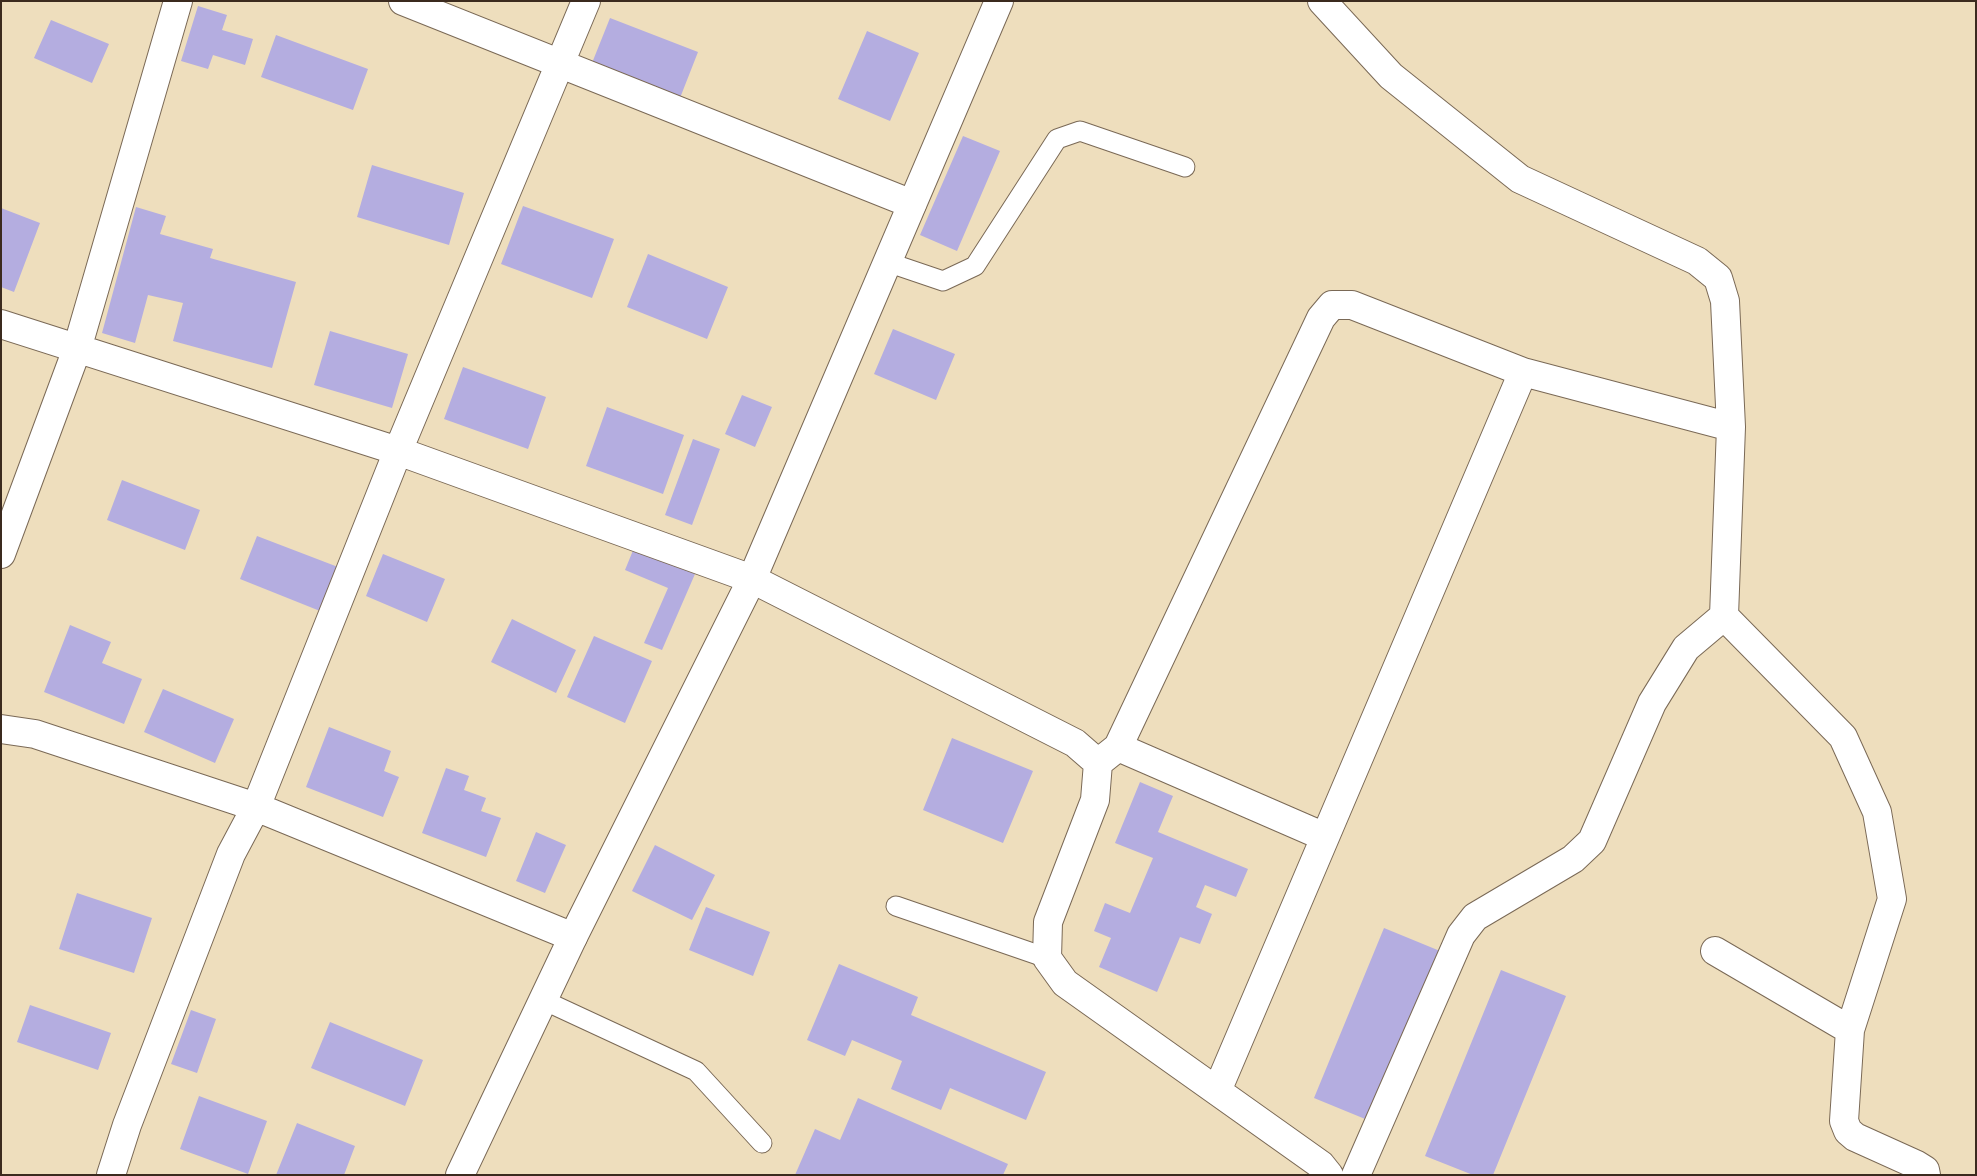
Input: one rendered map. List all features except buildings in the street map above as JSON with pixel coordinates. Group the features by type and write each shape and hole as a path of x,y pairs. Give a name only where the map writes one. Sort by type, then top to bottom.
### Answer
{"street":[{"path":"1,554 77,349 178,1"},
{"path":"403,1 912,204"},
{"path":"111,1175 127,1125 231,854 256,807 398,451 586,1"},
{"path":"460,1175 542,1000 752,579 999,1"},
{"path":"1322,1 1391,76 1520,179 1697,261 1718,278 1725,301 1731,427 1724,616 1843,737 1877,812 1892,899 1850,1030 1844,1121 1848,1131 1855,1137 1917,1165 1925,1170 1926,1175"},
{"path":"1329,1175 1321,1165 1065,983 1046,958 1048,922 1095,800 1108,755 1321,318 1332,305 1352,305 1523,372 1731,427"},
{"path":"1,324 398,451 752,579 1075,743 1325,836"},
{"path":"1216,1091 1523,372"},
{"path":"1356,1175 1461,935 1475,916 1573,859 1592,840 1652,703 1686,648 1724,616"},
{"path":"1,729 36,734 256,807 573,937"},
{"path":"1715,951 1850,1030"}],"lane":[{"path":"887,262 942,281 975,266 1057,139 1080,131 1184,167"},
{"path":"896,906 1046,958"},
{"path":"542,1000 696,1071 762,1143"}]}
